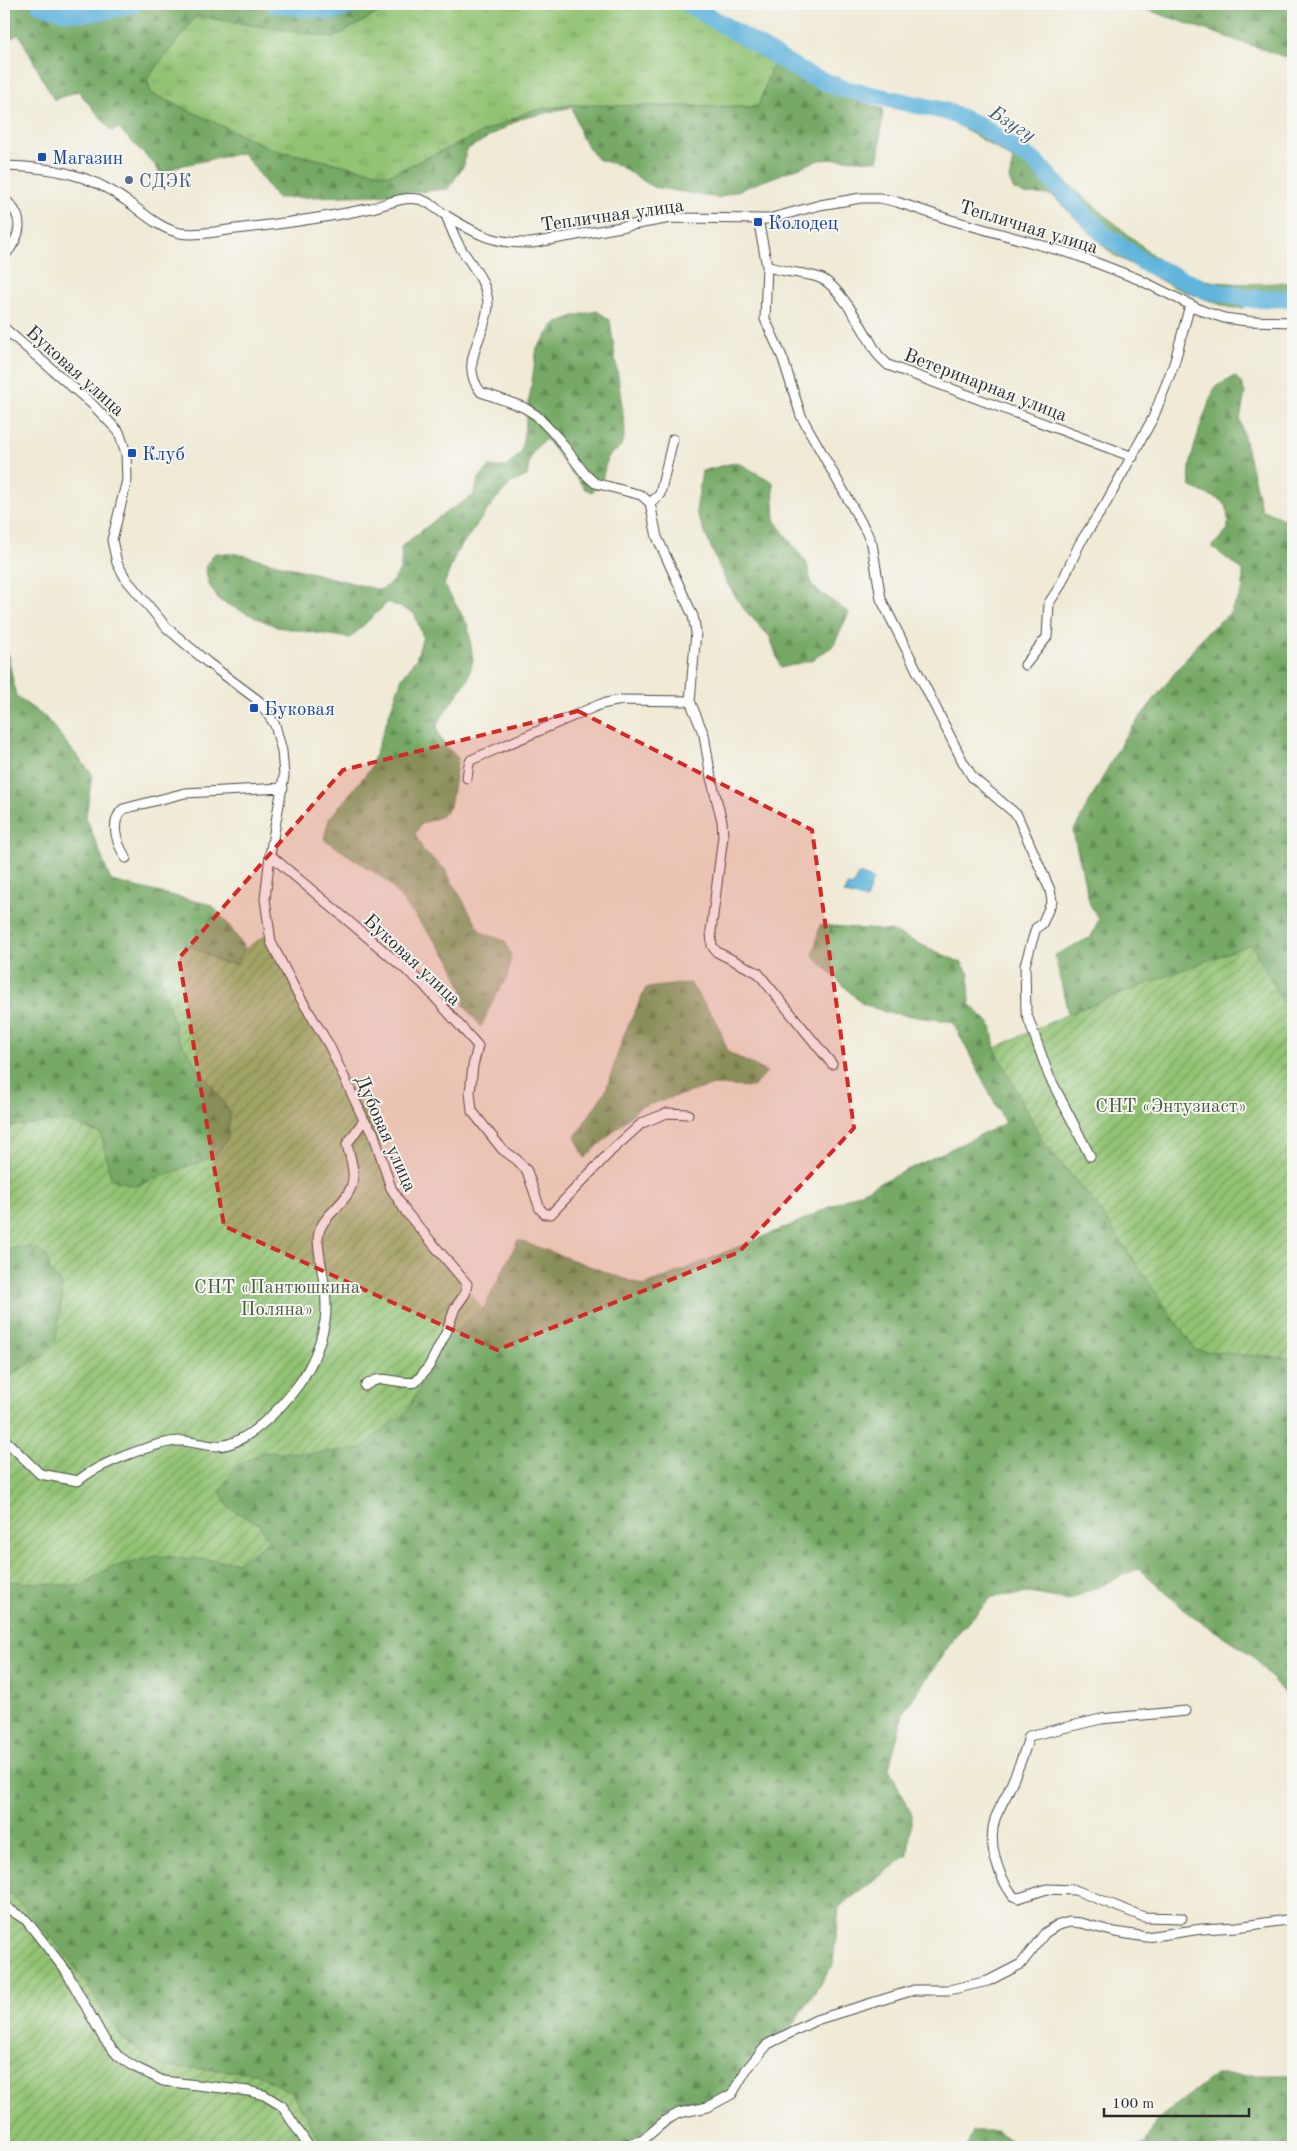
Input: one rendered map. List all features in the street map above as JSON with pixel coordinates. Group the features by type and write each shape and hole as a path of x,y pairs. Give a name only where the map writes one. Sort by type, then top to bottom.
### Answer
{"street":[{"name":"Тепличная улица","path":"4,166 39,167 87,178 124,199 166,228 182,233 195,234 273,225 370,209 401,199 424,200 483,236 513,243 549,240 671,218 758,219 782,216 820,205 861,198 880,198 1076,255 1138,278 1190,305 1224,318 1247,321 1293,322"},
{"path":"4,199 17,213 20,225 14,244 4,256"},
{"path":"446,215 459,246 485,287 487,295 486,316 472,356 471,367 476,386 481,392 523,407 536,415 558,438 585,474 595,483 641,495 650,503 657,537 693,616 696,632 690,701 704,735 711,778 722,822 710,940 717,952 758,973 832,1064"},
{"path":"758,219 767,266 765,319 783,359 801,416 872,544 881,599 963,762 974,778 1017,815 1050,890 1052,901 1042,924 1036,928 1025,965 1026,1012 1049,1076 1090,1156"},
{"name":"Ветеринарная улица","path":"767,266 781,272 819,278 832,284 878,355 888,365 1133,457"},
{"path":"1025,665 1047,637 1049,628 1048,603 1068,570 1080,543 1133,457 1153,418 1174,364 1190,305"},
{"name":"Буковая улица","path":"4,328 92,404 120,432 126,453 127,480 112,540 117,563 126,579 167,628 207,662 243,687 266,709 279,738 283,765 283,788 270,855 423,984 478,1046 470,1092 472,1110 502,1149 517,1160 527,1171 540,1209 545,1214 551,1214 611,1151 642,1123 667,1114 688,1114"},
{"path":"650,503 660,494 673,439"},
{"path":"467,778 471,760 601,704 622,700 690,701"},
{"path":"126,858 119,847 115,827 119,814 123,809 186,793 283,788"},
{"name":"Дубовая улица","path":"270,855 265,899 271,942 295,989 329,1045 364,1120 377,1141 391,1188 406,1212 467,1284 465,1294 455,1308 446,1333 429,1366 416,1382 410,1383 380,1378 374,1379 365,1386"},
{"path":"4,1439 40,1474 53,1478 78,1481 89,1471 152,1446 183,1441 218,1446 236,1442 254,1432 300,1383 316,1353 326,1306 318,1240 319,1229 346,1198 352,1188 352,1167 347,1144 364,1120"},
{"path":"1182,1918 1144,1917 1074,1890 1047,1889 1019,1898 1013,1896 1008,1889 993,1854 993,1834 995,1820 1026,1749 1029,1736 1101,1718 1186,1712"},
{"path":"4,1906 26,1920 66,1971 104,2039 118,2056 163,2081 248,2091 264,2095 282,2106 309,2147"},
{"path":"618,2147 643,2140 666,2120 679,2113 708,2107 732,2094 746,2070 768,2044 816,2020 914,1990 949,1990 988,1981 1021,1964 1045,1932 1056,1926 1069,1922 1081,1923 1115,1932 1146,1937 1293,1919"}],"highlighted area":[{"path":"578,711 812,830 854,1128 739,1252 497,1350 224,1226 179,958 343,770"}],"green space":[{"path":"4,4 323,4 348,11 361,4 393,4 334,38 196,16 147,79 151,93 274,150 389,175 530,111 570,105 758,107 773,64 843,97 883,109 878,161 819,160 718,198 653,187 618,165 597,159 582,138 572,107 520,119 466,150 464,165 448,189 380,195 277,198 243,153 178,166 161,175 155,165 118,128 112,131 78,91 54,100 19,34 4,42"},
{"path":"393,4 676,4 773,64 758,107 571,105 530,111 389,175 274,150 151,93 147,79 196,16 334,38"},
{"path":"1130,4 1293,4 1293,58 1288,58"},
{"path":"935,115 1024,147 1155,257 1178,272 1192,277 1221,282 1250,284 1293,282 1293,298 1257,302 1242,308 1230,308 1175,288 1112,254 1052,195 1024,194 1014,190 1009,179 1013,159 958,125"},
{"path":"597,311 610,320 625,428 622,443 608,458 600,485 592,492 585,489 546,439 537,447 532,455 527,476 511,483 495,500 456,553 444,585 468,625 473,660 468,679 438,722 440,738 458,758 450,807 442,816 421,824 415,834 424,852 444,868 481,932 505,941 511,956 507,978 493,1000 481,1027 463,1004 466,998 450,960 387,881 324,839 329,819 370,769 402,678 416,659 423,637 414,613 388,602 350,638 277,627 220,601 209,585 205,567 215,553 238,554 380,590 396,577 401,561 401,547 439,517 473,496 479,478 489,467 506,467 521,453 537,348 555,324 574,316"},
{"path":"1235,376 1241,383 1245,393 1240,420 1261,509 1293,523 1293,1021 1251,944 1068,1014 1055,955 1091,937 1099,919 1090,905 1073,832 1124,738 1206,633 1229,614 1243,590 1243,571 1212,547 1228,529 1227,508 1220,500 1191,487 1189,478 1197,437 1215,387"},
{"path":"737,462 773,482 775,521 807,564 812,586 849,613 833,646 812,660 781,668 770,637 742,607 725,580 696,512 702,471"},
{"path":"4,646 7,651 16,696 46,718 92,774 86,817 111,881 212,905 245,949 238,964 222,963 193,947 178,945 160,976 178,1038 230,1112 228,1138 215,1156 136,1186 111,1179 101,1134 66,1121 4,1127"},
{"path":"820,925 891,931 962,963 969,974 970,1004 991,1025 995,1048 1042,1141 1094,1202 1195,1350 1293,1359 1293,1698 1288,1698 1251,1654 1190,1615 1139,1568 1069,1600 1029,1593 992,1597 958,1633 904,1711 889,1768 912,1815 908,1855 839,1907 833,1965 785,2036 768,2044 732,2094 679,2113 651,2135 618,2147 324,2147 292,2093 255,2073 162,2066 123,2039 68,1957 14,1896 4,1891 4,1581 81,1586 96,1575 112,1567 157,1556 238,1562 259,1524 229,1508 220,1490 236,1466 263,1452 311,1453 360,1449 407,1411 448,1337 483,1310 518,1240 644,1286 796,1223 1005,1123 953,1022 885,1012 861,1003 813,956"},
{"name":"СНТ «Пантюшкина Поляна»","path":"268,934 378,1138 389,1188 483,1310 448,1337 407,1411 360,1449 311,1453 263,1452 236,1466 220,1491 229,1508 259,1524 269,1541 239,1562 157,1556 112,1567 96,1575 81,1586 4,1581 4,1379 40,1358 56,1341 62,1298 61,1283 50,1271 47,1256 32,1247 4,1249 4,1127 66,1121 101,1134 111,1179 136,1186 215,1156 228,1138 230,1112 178,1038 160,976 165,955 178,945 193,947 222,963 237,964 245,949"},
{"name":"СНТ «Энтузиаст»","path":"1251,944 1293,1021 1293,1359 1195,1350 1094,1202 1042,1141 995,1048 1068,1014"},
{"path":"690,983 717,1022 728,1052 767,1072 753,1087 714,1085 640,1107 585,1158 575,1137 606,1090 624,1035 646,988"},
{"path":"32,1247 47,1256 50,1271 61,1283 62,1298 56,1341 40,1358 4,1379 4,1249"},
{"path":"4,1891 14,1896 68,1957 123,2039 162,2066 255,2073 292,2093 324,2147 4,2147"},
{"path":"1215,2075 1293,2075 1293,2147 1137,2147 1145,2144 1157,2120"},
{"path":"973,2131 997,2131 1023,2147 966,2147"}],"water":[{"path":"858,874 873,879 866,900 844,893 847,885 853,887"}],"waterway":[{"name":"Бзугу","path":"40,4 76,13 97,12 134,4"},
{"name":"Бзугу","path":"275,4 334,11 355,4"},
{"name":"Бзугу","path":"688,4 808,75 844,89 945,111 979,125 1035,162 1101,232 1143,262 1206,290 1253,299 1293,298"}],"place":[{"name":"Магазин","path":"42,157"},
{"name":"СДЭК","path":"129,180"},
{"name":"Колодец","path":"758,222"},
{"name":"Клуб","path":"132,453"},
{"name":"Буковая","path":"254,708"}]}
